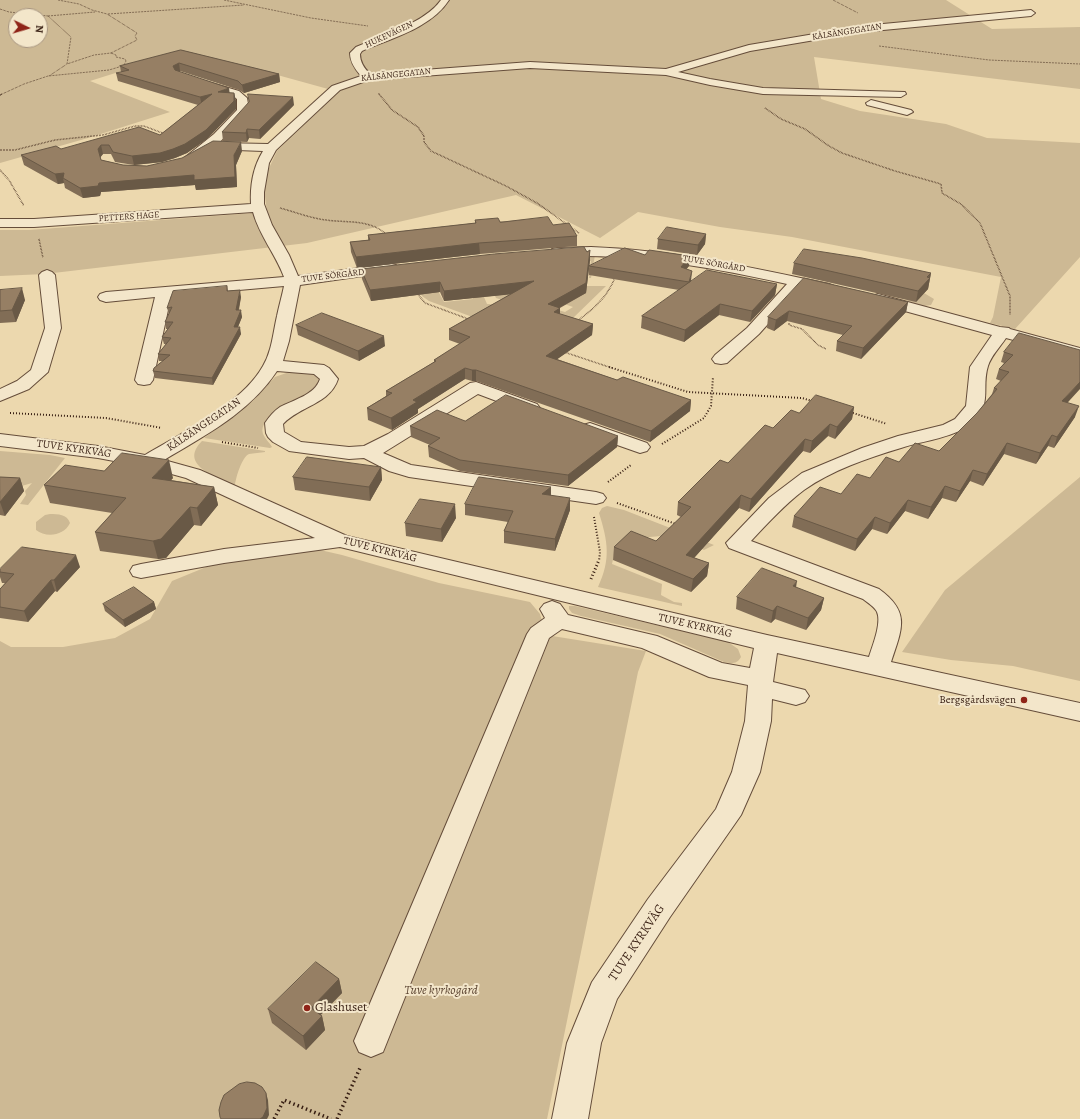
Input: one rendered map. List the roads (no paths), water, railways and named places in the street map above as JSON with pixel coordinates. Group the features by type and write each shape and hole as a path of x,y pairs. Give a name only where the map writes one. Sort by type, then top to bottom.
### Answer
{"street":[{"name":"HUKEVÄGEN","path":"368,77 354,58 355,53 359,49 406,28 435,12 442,7 445,0"},
{"name":"KÅLSÄNGEGATAN","path":"148,462 215,420 246,396 260,382 272,365 281,340 292,281 282,253 269,232 257,207 257,186 263,160 271,148 336,88 368,77 441,70 524,66 600,68 666,72 749,48 862,29 1031,13"},
{"name":"KÅLSÄNGEGATAN","path":"666,72 710,82 763,91 833,93"},
{"path":"178,164 208,146 234,122 243,110 242,98 235,93 224,88 192,80"},
{"path":"833,93 901,94"},
{"path":"833,93 907,112"},
{"path":"208,146 271,148"},
{"name":"PETTERS HAGE","path":"0,223 34,223 257,207"},
{"name":"TUVE SÖRGÅRD","path":"541,254 606,251 668,256 756,272 842,291"},
{"name":"TUVE SÖRGÅRD","path":"292,281 403,267"},
{"path":"0,396 23,385 39,372 53,328 47,275"},
{"path":"106,297 292,281"},
{"path":"721,359 753,331 798,282"},
{"path":"144,380 164,292"},
{"path":"863,296 900,304 1003,331 1080,353"},
{"path":"877,668 889,629 890,616 881,602 871,594 737,543 782,497 797,484 821,471 917,436 954,428 968,418 976,406 980,366 1003,331"},
{"path":"272,365 318,369 329,379 328,384 321,392 284,413 274,423 275,433 280,438 296,446 323,451 349,453 367,452 378,448 476,387 550,414"},
{"path":"575,424 644,453"},
{"name":"TUVE KYRKVÄG","path":"0,440 98,452 148,462 193,474 340,541 767,643 1080,712"},
{"path":"367,452 396,467 409,471 596,498"},
{"path":"140,571 224,556 340,541"},
{"path":"557,594 552,605 553,613 560,621"},
{"path":"371,1042 539,634 550,625 560,621 649,642 718,671 761,683 796,696"},
{"name":"TUVE KYRKVÄG","path":"570,1119 584,1043 603,992 659,908 727,815 746,772 758,721 761,683 767,643"}],"place":[{"name":"Bergsgårdsvägen","path":"1024,700"},
{"name":"Glashuset","path":"307,1008"}],"park label":[{"name":"Tuve kyrkogård","path":"441,991"}]}
